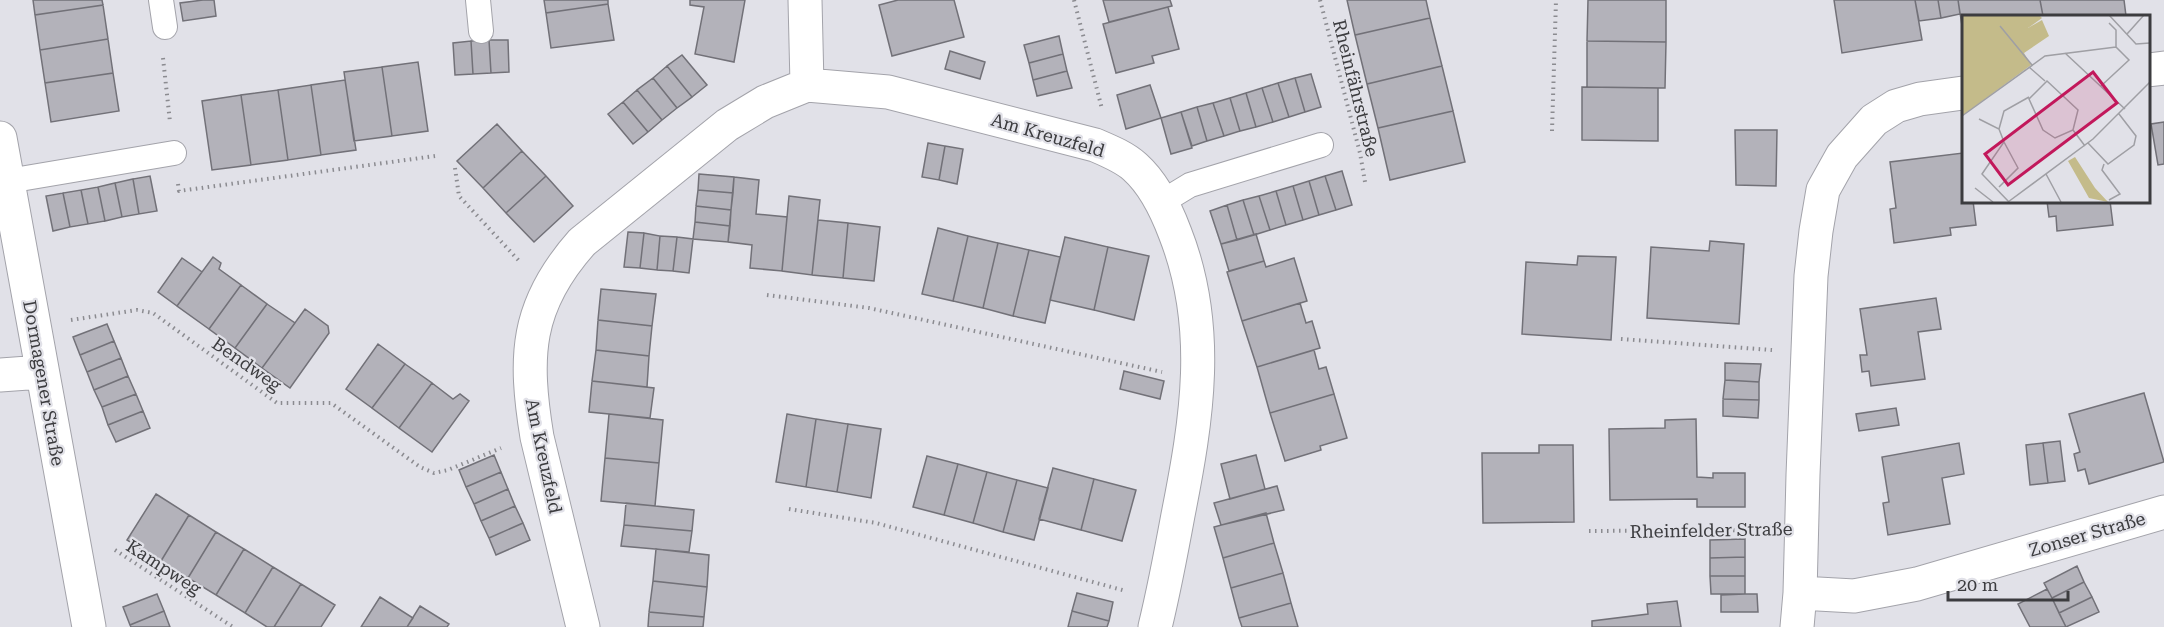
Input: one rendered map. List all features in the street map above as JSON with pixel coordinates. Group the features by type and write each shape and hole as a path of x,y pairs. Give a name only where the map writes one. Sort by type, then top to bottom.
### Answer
{"street":[{"path":"805,0 807,85"},
{"path":"2149,70 2164,68"},
{"name":"Am Kreuzfeld","path":"584,627 537,437 529,374 530,348 536,320 550,285 564,262 582,242 727,125 765,102 807,85 888,92 1095,145 1135,167 1151,185 1162,202 1182,249 1190,275 1199,342 1192,448 1158,614"},
{"name":"Rheinfelder Straße","path":"1801,530 1811,276 1823,190 1842,156 1874,120 1896,106 1920,99 1962,93"},
{"name":"Dormagener Straße","path":"0,138 89,627"},
{"path":"0,375 42,372"},
{"name":"Zonser Straße","path":"1800,593 1854,596 1917,584 2164,512"},
{"path":"1797,627 1801,530"}],"lane":[{"path":"161,0 165,27"},
{"path":"478,0 481,31"},
{"path":"1162,202 1191,185 1321,145"},
{"path":"8,181 174,153"}],"path":[{"path":"1074,0 1104,117 1095,145"},
{"name":"Rheinfährstraße","path":"1320,0 1360,153 1365,182"},
{"path":"1552,131 1556,0"},
{"path":"165,27 160,34 179,191 435,156"},
{"path":"455,168 459,196 529,271 550,285"},
{"path":"767,295 869,308 1174,375 1198,377"},
{"name":"Bendweg","path":"34,326 146,310 277,403 330,403 420,467 434,473 448,470 518,441 537,437"},
{"path":"1621,339 1809,353"},
{"path":"789,509 876,523 1158,614"},
{"name":"Rheinfelder Straße","path":"1589,531 1801,530"},
{"name":"Kampweg","path":"76,561 114,550 233,627"}],"building":[{"path":"33,0 102,0 103,5 35,15"},
{"path":"214,0 216,16 183,21 180,3"},
{"path":"544,0 608,0 608,4 546,13"},
{"path":"690,0 745,0 734,62 695,54 704,7 690,5"},
{"path":"898,0 954,0 964,37 892,56 879,5"},
{"path":"1103,0 1170,0 1172,6 1109,22"},
{"path":"1347,0 1426,0 1430,18 1355,35"},
{"path":"1588,0 1666,0 1666,42 1587,41"},
{"path":"1834,0 1915,0 1922,40 1842,53"},
{"path":"1915,0 1938,0 1941,18 1919,21"},
{"path":"1938,0 1958,0 1960,14 1941,18"},
{"path":"1958,0 2040,0 2043,15 1962,15 1962,26"},
{"path":"2040,0 2124,0 2126,15 2043,15"},
{"path":"608,4 614,40 551,48 546,13"},
{"path":"103,5 108,39 40,50 35,15"},
{"path":"1168,7 1179,49 1152,56 1154,63 1116,73 1103,24"},
{"path":"1430,18 1442,66 1367,84 1355,35"},
{"path":"1059,36 1063,54 1029,63 1024,45"},
{"path":"108,39 113,73 45,83 40,50"},
{"path":"489,40 508,40 509,72 491,73"},
{"path":"489,40 491,73 473,74 471,41"},
{"path":"471,41 473,74 455,75 453,43"},
{"path":"1587,41 1666,42 1665,88 1587,87"},
{"path":"950,51 985,62 980,79 945,69"},
{"path":"1063,54 1067,71 1033,80 1029,63"},
{"path":"682,55 707,85 692,97 667,66"},
{"path":"418,62 428,131 392,136 382,67"},
{"path":"667,66 692,97 677,108 653,78"},
{"path":"1442,66 1453,111 1378,128 1367,84"},
{"path":"382,67 392,136 354,141 344,72"},
{"path":"1067,71 1072,88 1037,96 1033,80"},
{"path":"113,73 119,111 51,122 45,83"},
{"path":"1311,74 1321,107 1305,112 1295,78"},
{"path":"653,78 677,108 662,120 637,90"},
{"path":"1295,78 1305,112 1289,117 1278,83"},
{"path":"345,80 356,150 321,155 311,85"},
{"path":"1278,83 1289,117 1273,122 1262,88"},
{"path":"311,85 321,155 288,160 278,90"},
{"path":"1150,85 1161,118 1126,129 1117,95"},
{"path":"1582,87 1658,88 1658,141 1582,140"},
{"path":"1262,88 1273,122 1256,127 1246,93"},
{"path":"278,90 288,160 251,165 241,95"},
{"path":"637,90 662,120 648,132 623,102"},
{"path":"1246,93 1256,127 1240,131 1230,98"},
{"path":"241,95 251,165 212,170 202,101"},
{"path":"1230,98 1240,131 1224,136 1213,103"},
{"path":"623,102 648,132 633,144 608,114"},
{"path":"1213,103 1224,136 1207,141 1197,107"},
{"path":"1197,107 1207,141 1192,146 1181,112"},
{"path":"1453,111 1465,162 1390,180 1378,128"},
{"path":"1181,112 1192,148 1171,154 1161,118"},
{"path":"2164,122 2164,164 2158,165 2151,124"},
{"path":"497,124 522,151 483,188 457,161"},
{"path":"1735,130 1777,130 1776,186 1736,185"},
{"path":"928,143 945,146 939,180 922,177"},
{"path":"945,146 963,149 957,184 939,180"},
{"path":"522,151 546,176 506,213 483,188"},
{"path":"1962,153 1962,202 1973,202 1976,225 1950,228 1951,235 1894,243 1890,209 1896,208 1890,162"},
{"path":"1342,171 1352,205 1336,210 1325,176"},
{"path":"699,174 734,177 733,193 698,190"},
{"path":"150,176 157,211 139,214 133,179"},
{"path":"546,176 573,206 534,242 506,213"},
{"path":"1325,176 1336,210 1319,215 1309,181"},
{"path":"734,177 759,180 756,214 787,217 782,271 750,268 752,245 728,242"},
{"path":"133,179 139,214 122,217 115,183"},
{"path":"1309,181 1319,215 1303,220 1293,186"},
{"path":"115,183 122,217 105,221 98,187"},
{"path":"1293,186 1303,220 1286,225 1276,191"},
{"path":"98,187 105,221 88,224 81,190"},
{"path":"81,190 88,224 70,227 63,193"},
{"path":"698,190 733,193 731,210 696,206"},
{"path":"1276,191 1286,225 1270,230 1259,196"},
{"path":"63,193 70,227 53,231 46,196"},
{"path":"789,196 820,200 812,275 782,271"},
{"path":"1259,196 1270,230 1254,235 1243,200"},
{"path":"1243,200 1254,235 1237,240 1227,205"},
{"path":"2047,202 2110,202 2113,225 2057,231 2056,216 2049,217"},
{"path":"1227,205 1237,240 1221,244 1210,211"},
{"path":"696,206 731,210 730,226 695,222"},
{"path":"818,220 848,223 843,278 812,275"},
{"path":"695,222 730,226 728,242 693,239"},
{"path":"848,223 880,227 874,281 843,278"},
{"path":"938,228 968,236 953,301 922,294"},
{"path":"628,232 644,233 640,268 624,267"},
{"path":"644,233 660,236 657,270 640,268"},
{"path":"1256,234 1264,261 1229,271 1221,244"},
{"path":"660,236 677,237 673,271 657,270"},
{"path":"968,236 998,243 983,308 953,301"},
{"path":"677,237 693,239 689,273 673,271"},
{"path":"1065,237 1108,247 1094,310 1050,300"},
{"path":"1710,241 1744,244 1739,324 1647,318 1651,247 1709,251"},
{"path":"998,243 1029,250 1013,316 983,308"},
{"path":"1108,247 1149,256 1134,320 1094,310"},
{"path":"1029,250 1060,257 1045,323 1013,316"},
{"path":"1578,256 1616,257 1611,340 1522,334 1526,262 1577,265"},
{"path":"213,257 221,263 219,269 241,285 209,329 177,306"},
{"path":"182,258 202,272 177,306 158,292"},
{"path":"1294,258 1307,301 1242,321 1227,272 1264,261 1266,267"},
{"path":"241,285 267,304 235,348 209,329"},
{"path":"601,289 656,294 652,326 598,320"},
{"path":"1936,298 1941,329 1918,332 1925,379 1871,386 1869,371 1862,372 1860,355 1867,355 1860,309"},
{"path":"1300,303 1306,323 1312,321 1320,348 1257,367 1242,321"},
{"path":"267,304 295,323 262,368 235,348"},
{"path":"305,309 328,326 329,333 290,388 262,368"},
{"path":"598,320 652,326 649,356 596,350"},
{"path":"107,324 114,341 80,355 73,337"},
{"path":"114,341 121,358 87,372 80,355"},
{"path":"378,344 405,364 372,408 346,389"},
{"path":"596,350 649,356 647,387 592,381"},
{"path":"1314,350 1319,369 1326,367 1334,394 1270,413 1257,367"},
{"path":"121,358 128,376 94,390 87,372"},
{"path":"1725,363 1761,364 1759,382 1725,380"},
{"path":"405,364 432,383 399,428 372,408"},
{"path":"1124,371 1164,381 1160,399 1120,389"},
{"path":"128,376 136,394 102,407 94,390"},
{"path":"1725,380 1759,382 1759,400 1723,399"},
{"path":"592,381 654,388 650,418 589,412"},
{"path":"432,383 453,399 460,394 469,401 432,452 399,428"},
{"path":"2144,393 2164,462 2089,484 2085,469 2078,471 2074,454 2080,452 2069,414"},
{"path":"136,394 143,411 108,425 102,407"},
{"path":"1334,394 1347,438 1320,446 1321,450 1285,461 1270,413"},
{"path":"1723,399 1759,400 1758,418 1723,416"},
{"path":"1896,408 1899,425 1859,431 1856,414"},
{"path":"143,411 150,428 116,442 108,425"},
{"path":"609,414 663,420 659,463 605,458"},
{"path":"787,414 816,419 806,487 776,482"},
{"path":"816,419 848,424 837,492 806,487"},
{"path":"1696,419 1697,477 1713,478 1713,473 1745,473 1745,507 1697,507 1697,499 1610,500 1609,429 1665,428 1665,420"},
{"path":"848,424 881,429 871,498 837,492"},
{"path":"2060,441 2065,481 2048,483 2043,443"},
{"path":"1959,443 1964,474 1942,478 1950,524 1888,535 1883,503 1889,502 1882,457"},
{"path":"2043,443 2048,483 2030,485 2026,445"},
{"path":"1539,445 1573,445 1574,522 1483,523 1482,453 1539,453"},
{"path":"494,455 501,472 466,487 459,470"},
{"path":"1256,455 1265,489 1230,499 1221,464"},
{"path":"927,456 958,464 944,515 913,507"},
{"path":"605,458 659,463 655,506 601,501"},
{"path":"958,464 987,472 973,523 944,515"},
{"path":"1053,468 1094,479 1081,530 1039,519"},
{"path":"501,472 508,489 474,504 466,487"},
{"path":"987,472 1017,480 1003,532 973,523"},
{"path":"1094,479 1136,490 1122,541 1081,530"},
{"path":"1017,480 1048,488 1034,540 1003,532"},
{"path":"1277,486 1284,510 1221,525 1214,503"},
{"path":"508,489 515,506 481,521 474,504"},
{"path":"156,494 189,515 161,561 127,540"},
{"path":"626,503 694,510 692,531 624,525"},
{"path":"515,506 523,523 489,538 481,521"},
{"path":"1266,513 1274,543 1223,558 1214,527"},
{"path":"189,515 216,532 188,578 161,561"},
{"path":"523,523 530,540 496,555 489,538"},
{"path":"624,525 692,531 689,552 621,546"},
{"path":"216,532 244,549 216,595 188,578"},
{"path":"1745,539 1745,557 1710,558 1710,540"},
{"path":"1274,543 1283,573 1231,588 1223,558"},
{"path":"244,549 273,567 245,613 216,595"},
{"path":"656,549 709,555 707,587 653,581"},
{"path":"1745,557 1745,576 1710,576 1710,558"},
{"path":"2077,566 2084,582 2052,598 2044,583"},
{"path":"273,567 301,584 274,627 267,627 245,613"},
{"path":"1283,573 1291,603 1239,618 1231,588"},
{"path":"1710,576 1745,576 1745,594 1711,594"},
{"path":"653,581 707,587 704,617 649,612"},
{"path":"2084,582 2092,597 2059,613 2052,598"},
{"path":"301,584 335,605 321,627 274,627"},
{"path":"2047,589 2066,627 2030,627 2018,604"},
{"path":"1077,593 1113,602 1109,621 1072,611"},
{"path":"157,594 164,611 130,625 123,607"},
{"path":"1757,594 1758,612 1721,612 1721,595"},
{"path":"380,597 413,618 407,627 361,627"},
{"path":"2092,597 2099,612 2066,627 2059,613"},
{"path":"1677,601 1681,627 1592,627 1592,621 1648,614 1647,604"},
{"path":"1291,603 1298,627 1242,627 1239,618"},
{"path":"420,606 449,624 447,627 407,627"},
{"path":"164,611 170,627 131,627 130,625"},
{"path":"1072,611 1109,621 1107,627 1068,627"},
{"path":"649,612 704,617 703,627 648,627"}]}
